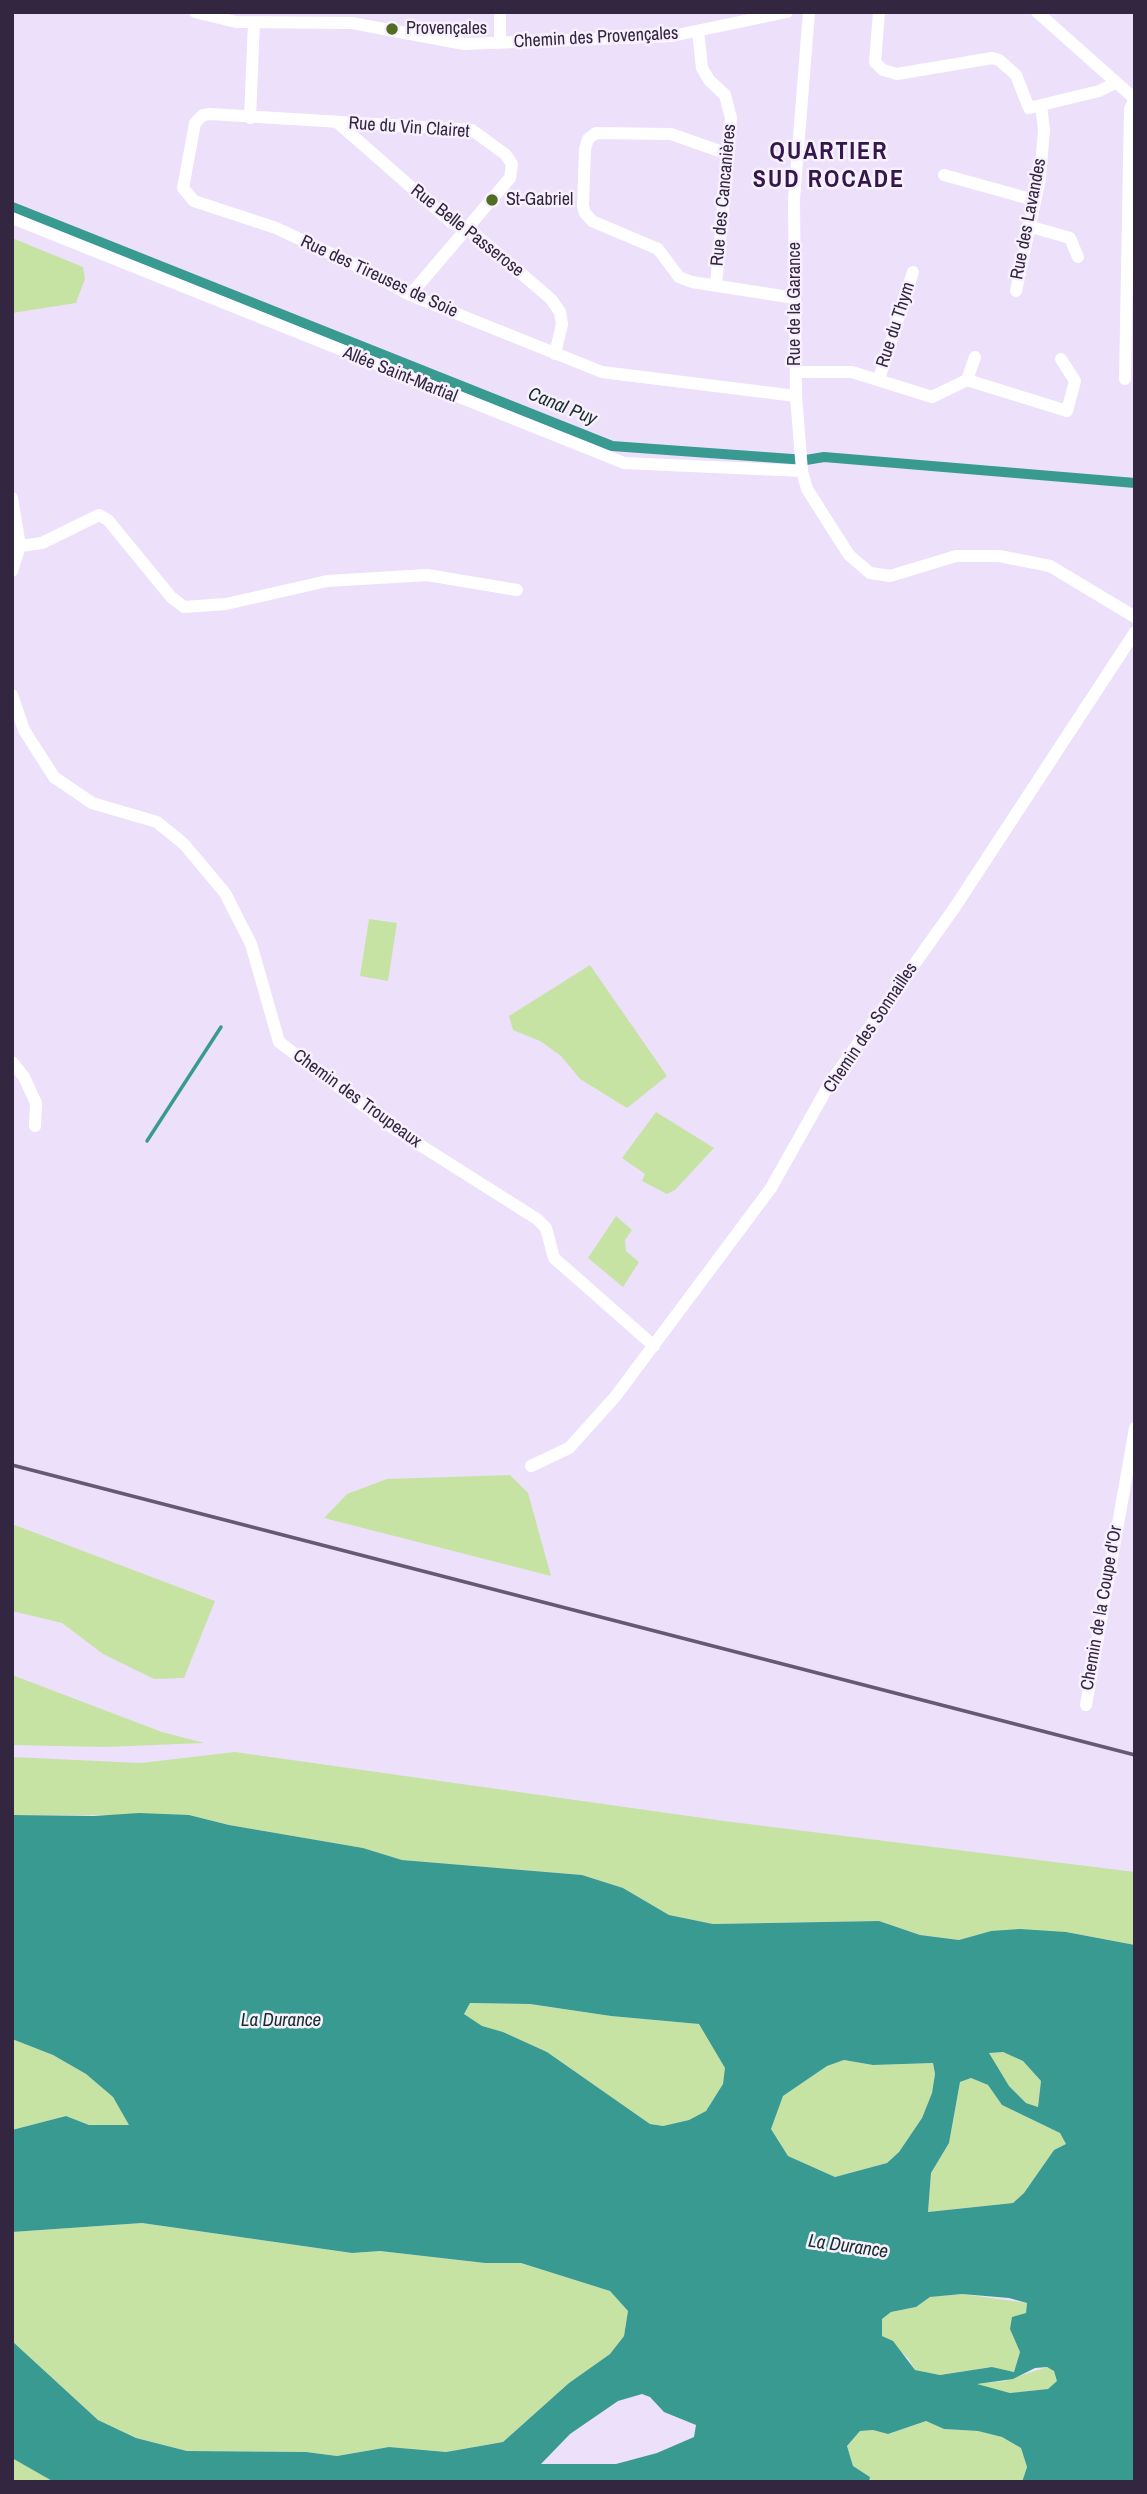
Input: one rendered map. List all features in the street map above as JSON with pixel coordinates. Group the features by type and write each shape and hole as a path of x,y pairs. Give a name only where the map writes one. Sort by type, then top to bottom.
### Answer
{"street":[{"name":"Chemin des Provençales","path":"195,12 214,19 254,23 352,18 441,41 500,43 650,37 698,32 759,15 787,12"},
{"path":"500,12 500,43"},
{"name":"Rue de la Garance","path":"809,12 795,176 794,298 796,396 801,462 807,489 849,555 870,573 890,576 956,556 999,556 1050,566 1135,617"},
{"path":"879,12 875,62 883,70 897,74 992,58 1016,75 1029,108 1099,91 1115,83"},
{"path":"1037,12 1135,99 1130,109 1125,379"},
{"path":"250,118 254,23"},
{"name":"Rue des Cancanières","path":"698,32 702,68 730,104 716,285"},
{"name":"Rue des Lavandes","path":"1016,291 1040,178 1044,130 1041,105"},
{"name":"Rue des Tireuses de Soie","path":"250,118 210,114 203,115 195,123 183,188 187,196 194,201 276,228 355,265 410,295 602,372 796,396"},
{"name":"Rue du Vin Clairet","path":"250,118 472,131 505,154 512,164 510,178 410,295"},
{"name":"Rue Belle Passerose","path":"338,123 451,222 477,236 551,299 560,312 562,324 555,354"},
{"path":"728,154 671,134 607,131 596,133 588,139 585,149 583,206 592,221 658,249 679,277 794,298"},
{"path":"944,175 1034,200"},
{"name":"Allée Saint-Martial","path":"12,218 624,463 801,462"},
{"path":"1028,226 1070,238 1078,257"},
{"name":"Rue du Thym","path":"878,379 913,272"},
{"path":"967,380 975,356"},
{"path":"796,372 852,372 932,397 967,380 1067,411 1075,381 1061,359"},
{"path":"12,498 20,546 12,571"},
{"path":"20,546 42,543 99,515 108,520 171,597 184,607 226,604 327,581 427,575 517,590"},
{"name":"Chemin des Sonnailles","path":"531,1466 569,1447 580,1438 654,1346 771,1188 830,1083 955,907 1135,632"},
{"name":"Chemin des Troupeaux","path":"12,695 24,730 54,776 92,803 157,821 184,844 225,892 251,944 279,1042 393,1128 537,1219 546,1228 554,1258 654,1346"},
{"path":"12,1062 24,1077 36,1103 35,1126"},
{"name":"Chemin de la Coupe d'Or","path":"1086,1705 1135,1429"}],"shaded area":[{"path":"12,238 83,267 85,279 76,303 12,313"},
{"path":"369,919 397,923 388,981 360,976"},
{"path":"590,965 667,1076 627,1108 580,1079 561,1056 540,1041 513,1030 509,1016"},
{"path":"656,1112 714,1148 675,1190 667,1194 642,1181 645,1174 622,1158"},
{"path":"616,1216 632,1230 625,1240 626,1251 639,1262 623,1287 588,1258"},
{"path":"510,1475 528,1493 551,1576 324,1518 347,1494 387,1479"},
{"path":"12,1524 215,1601 184,1678 154,1679 103,1654 62,1623 12,1611"},
{"path":"12,1675 162,1732 204,1743 105,1747 12,1745"},
{"path":"235,1752 724,1821 1135,1872 1135,1945 1066,1932 991,1931 959,1940 920,1935 879,1921 713,1924 669,1915 623,1888 582,1875 402,1860 363,1848 229,1825 189,1815 12,1815 12,1757 141,1763"},
{"path":"470,2003 530,2004 611,2016 700,2024 726,2068 723,2084 706,2111 689,2120 663,2126 650,2124 547,2052 503,2032 482,2027 464,2014"},
{"path":"12,2039 53,2055 86,2074 113,2097 130,2126 89,2125 66,2116 12,2130"},
{"path":"1003,2052 1023,2061 1041,2081 1038,2107 1026,2103 1009,2086 988,2053"},
{"path":"844,2060 873,2065 933,2063 935,2074 932,2093 922,2118 899,2152 887,2163 835,2177 788,2156 771,2129 783,2096 827,2066"},
{"path":"971,2078 988,2085 1002,2105 1060,2133 1066,2144 1054,2150 1024,2193 1013,2203 928,2212 931,2173 949,2143 960,2082"},
{"path":"142,2223 352,2253 380,2251 485,2263 521,2263 610,2291 628,2311 624,2336 610,2354 569,2383 503,2442 446,2452 389,2447 337,2456 306,2452 187,2451 136,2438 98,2420 12,2341 12,2232"},
{"path":"962,2294 1027,2303 1026,2313 1011,2329 1020,2352 1014,2372 992,2367 940,2375 915,2370 908,2358 882,2336 882,2319 891,2312 916,2307 930,2297"},
{"path":"1047,2367 1054,2370 1058,2381 1048,2389 1010,2393 974,2384 1005,2381"},
{"path":"926,2421 944,2429 978,2431 1002,2437 1021,2448 1027,2467 1022,2482 869,2482 870,2477 853,2466 847,2446 860,2431 873,2430 888,2434"},
{"path":"12,2458 18,2460 54,2482 12,2482"}],"water":[{"name":"La Durance","path":"139,1813 189,1815 229,1825 363,1848 402,1860 582,1875 623,1888 669,1915 713,1924 879,1921 920,1935 959,1940 991,1931 1020,1929 1066,1932 1135,1945 1135,2482 1022,2482 1027,2467 1021,2448 1002,2437 978,2431 944,2429 926,2421 888,2434 873,2430 860,2431 847,2446 853,2466 870,2477 869,2482 54,2482 12,2458 12,2341 98,2420 136,2438 187,2451 306,2452 337,2456 389,2447 446,2452 503,2442 569,2383 610,2354 624,2336 628,2311 610,2291 521,2263 485,2263 380,2251 352,2253 142,2223 12,2232 12,2130 66,2116 89,2125 129,2125 113,2097 86,2074 53,2055 12,2039 12,1815 94,1816","holes":["470,2003 530,2004 611,2016 699,2024 725,2068 723,2084 706,2111 689,2120 663,2126 650,2124 547,2052 503,2032 482,2026 464,2014","1003,2052 1023,2061 1041,2081 1038,2107 1026,2103 1009,2086 989,2053","844,2060 873,2065 933,2063 935,2074 932,2093 922,2118 899,2152 887,2163 835,2177 788,2156 771,2129 783,2096 827,2066","971,2078 988,2085 1002,2105 1060,2133 1066,2144 1054,2150 1024,2193 1013,2203 928,2212 931,2173 949,2143 960,2082","962,2294 1009,2298 1027,2303 1026,2313 1012,2317 1010,2329 1020,2352 1014,2372 992,2367 940,2375 915,2370 893,2341 882,2336 882,2319 891,2312 916,2307 930,2297","1047,2367 1054,2371 1057,2381 1048,2389 1010,2393 977,2384 1013,2379 1035,2368","642,2394 650,2397 664,2412 696,2425 694,2437 657,2453 616,2464 541,2464 570,2434 618,2401"]}],"waterway":[{"name":"Canal Puy","path":"12,207 612,446 806,460 824,457 1135,483"},
{"path":"147,1141 221,1027"}],"railway":[{"path":"12,1465 1135,1755"}],"place":[{"name":"Provençales","path":"392,29"},
{"name":"St-Gabriel","path":"492,200"}],"district":[{"name":"QUARTIER SUD ROCADE","path":"829,167"}]}
